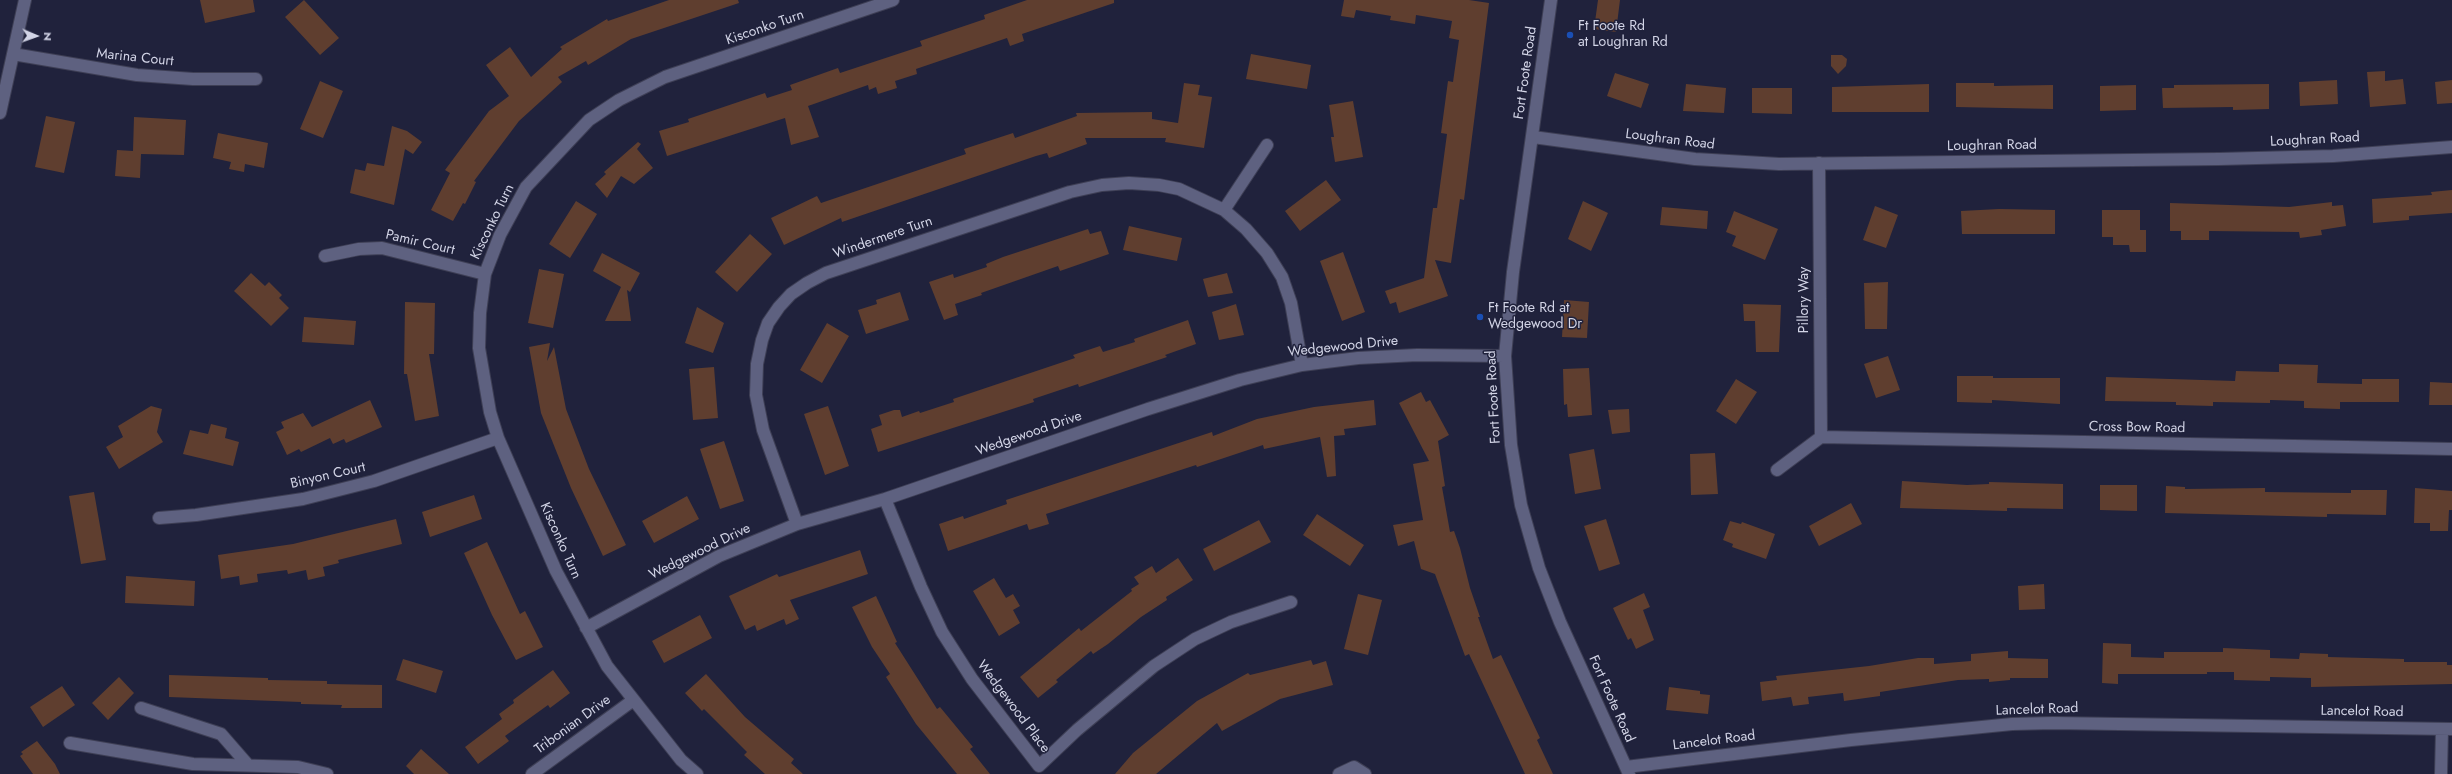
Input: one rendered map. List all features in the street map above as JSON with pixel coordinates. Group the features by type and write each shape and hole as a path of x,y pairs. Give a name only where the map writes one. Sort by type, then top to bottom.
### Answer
{"street":[{"path":"0,113 24,0"},
{"name":"Kisconko Turn","path":"697,774 681,760 632,701 607,666 556,571 498,438 490,412 479,348 480,313 484,274 500,235 526,187 589,120 619,100 665,77 893,0"},
{"name":"Fort Foote Road","path":"1551,0 1513,272 1505,356 1511,445 1521,505 1539,568 1560,622 1627,770"},
{"name":"Marina Court","path":"13,54 137,75 193,79 256,79"},
{"name":"Loughran Road","path":"1533,137 1695,160 1819,163 2283,157 2452,147"},
{"path":"1224,210 1267,144"},
{"name":"Pillory Way","path":"1819,163 1821,437"},
{"name":"Windermere Turn","path":"797,524 763,430 756,396 757,364 762,340 768,323 791,294 807,283 855,262 1070,192 1102,185 1129,183 1179,189 1224,210 1246,229 1268,253 1282,277 1291,304 1302,365"},
{"name":"Pamir Court","path":"325,256 359,249 382,248 484,274"},
{"name":"Wedgewood Drive","path":"586,628 719,556 797,524 885,500 1148,409 1240,380 1302,365 1417,355 1505,356"},
{"path":"1777,470 1821,437"},
{"name":"Cross Bow Road","path":"1821,437 2452,449"},
{"name":"Binyon Court","path":"159,518 196,515 317,495 374,481 498,438"},
{"name":"Wedgewood Place","path":"885,500 921,587 942,632 972,679 1040,766 1077,730 1154,666 1195,639 1231,622 1291,602"},
{"name":"Tribonian Drive","path":"532,774 632,701"},
{"path":"141,708 221,734 245,770"},
{"name":"Lancelot Road","path":"1627,770 1859,739 2012,724 2053,723 2447,729"},
{"path":"2441,774 2447,729"},
{"path":"70,743 194,764 245,770 298,767 326,774"},
{"path":"1339,774 1354,767 1365,774"}],"building":[{"path":"200,0 253,0 255,12 205,23"},
{"path":"304,0 339,38 320,55 285,17"},
{"path":"669,0 738,0 739,3 631,39 588,65 586,61 558,77 562,82 519,121 474,181 476,182 465,204 463,203 453,221 431,210 450,173 445,170 489,111 509,96 486,65 510,47 531,77 562,49 560,47 607,19 608,21"},
{"path":"1027,0 1114,0 1114,3 1022,34 1024,41 1010,46 1007,38 916,69 917,74 895,81 897,88 878,94 876,87 869,90 868,85 808,106 819,137 791,145 785,118 667,156 659,131 689,122 688,119 765,93 767,98 792,90 790,85 838,68 840,73 922,46 920,41 985,19 984,15"},
{"path":"1344,0 1469,0 1489,3 1464,200 1460,199 1451,263 1435,260 1448,296 1399,313 1396,302 1390,304 1385,291 1424,278 1433,208 1437,208 1447,134 1441,133 1448,81 1453,82 1459,40 1449,38 1452,21 1416,15 1415,24 1390,20 1391,16 1356,10 1354,18 1341,16"},
{"path":"1598,0 1620,0 1616,32 1594,29"},
{"path":"1251,54 1311,65 1307,89 1246,79"},
{"path":"1831,55 1842,55 1847,59 1846,66 1838,74 1831,66"},
{"path":"2385,71 2385,81 2403,79 2406,104 2370,107 2367,72"},
{"path":"1615,73 1649,84 1641,108 1607,96"},
{"path":"2337,80 2338,104 2300,106 2299,82"},
{"path":"2452,80 2452,103 2437,104 2435,82"},
{"path":"320,81 343,91 323,138 300,129"},
{"path":"1184,83 1200,85 1198,95 1212,97 1204,148 1165,142 1166,138 1085,138 1087,144 1049,158 1047,153 1036,156 842,222 841,218 784,245 771,218 817,196 821,203 966,154 964,149 1013,133 1015,138 1077,116 1076,113 1152,112 1152,119 1178,123"},
{"path":"1956,83 1994,83 1994,86 2053,85 2053,109 1956,107"},
{"path":"1686,84 1726,88 1724,113 1683,111"},
{"path":"1929,84 1929,112 1832,112 1832,87"},
{"path":"2269,84 2269,109 2233,110 2233,107 2163,108 2162,88 2174,88 2174,85"},
{"path":"2136,85 2136,110 2100,111 2100,86"},
{"path":"1752,88 1792,88 1792,114 1752,113"},
{"path":"1353,101 1363,157 1335,162 1331,137 1334,137 1329,105"},
{"path":"46,116 75,122 64,173 35,167"},
{"path":"134,117 186,120 184,155 141,154 140,178 115,176 117,150 133,151"},
{"path":"392,126 407,131 422,142 413,154 405,149 394,205 350,193 355,169 365,171 367,163 384,166"},
{"path":"218,133 268,143 264,168 245,164 244,172 229,169 231,162 213,158"},
{"path":"638,142 641,144 637,149 653,168 634,184 621,176 607,198 595,184 606,174 604,172"},
{"path":"1326,180 1341,200 1300,231 1285,211"},
{"path":"2452,190 2452,213 2409,216 2409,220 2373,223 2372,199 2432,195 2431,192"},
{"path":"576,201 597,214 570,258 549,244"},
{"path":"1583,201 1608,213 1591,251 1568,239"},
{"path":"2332,202 2332,206 2343,205 2346,226 2321,230 2322,235 2300,238 2299,232 2209,231 2209,240 2181,240 2181,231 2170,231 2170,203 2289,207"},
{"path":"1875,206 1898,215 1886,248 1863,240"},
{"path":"1662,207 1708,211 1707,229 1660,225"},
{"path":"1999,209 2055,210 2055,234 1962,234 1961,211"},
{"path":"2102,210 2140,210 2140,230 2146,230 2146,252 2130,252 2129,245 2113,245 2113,237 2102,237"},
{"path":"1734,211 1778,229 1765,260 1732,246 1736,236 1726,232"},
{"path":"1129,226 1182,238 1177,261 1123,250"},
{"path":"1088,229 1090,234 1101,231 1109,254 1060,271 1058,266 981,293 982,295 955,304 958,315 944,320 929,282 953,274 954,278 987,267 986,264 1003,257"},
{"path":"750,234 772,254 737,292 715,272"},
{"path":"1343,252 1365,312 1342,321 1320,261"},
{"path":"602,253 640,273 630,292 627,290 631,321 605,321 621,287 593,271"},
{"path":"539,269 564,274 553,328 528,323"},
{"path":"251,273 265,286 269,282 282,295 279,298 289,308 271,326 234,291"},
{"path":"1227,273 1233,293 1208,297 1203,279"},
{"path":"1888,282 1887,329 1865,329 1864,283"},
{"path":"900,292 909,320 866,334 858,310 877,304 876,300"},
{"path":"1564,300 1589,302 1587,338 1562,337"},
{"path":"405,302 435,303 434,354 429,354 439,416 415,421 407,374 404,374"},
{"path":"1236,304 1244,335 1219,340 1212,312"},
{"path":"1743,304 1781,305 1779,352 1756,352 1755,321 1744,321"},
{"path":"697,307 724,323 713,353 685,343"},
{"path":"304,317 356,321 354,345 302,342"},
{"path":"1188,320 1196,344 1165,355 1167,357 1079,387 1078,384 1033,399 1034,402 878,452 871,429 882,425 879,415 894,410 900,410 902,417 919,411 920,413 954,402 953,399 1075,358 1073,355 1100,346 1103,352 1135,342 1134,339"},
{"path":"827,323 849,336 822,383 800,370"},
{"path":"550,343 547,361 554,347 566,409 589,469 626,545 603,556 571,488 541,413 529,347"},
{"path":"1888,356 1900,390 1876,398 1864,364"},
{"path":"2279,364 2318,365 2317,383 2362,384 2362,379 2399,379 2399,402 2340,402 2340,409 2304,408 2304,401 2270,400 2270,403 2213,402 2213,406 2176,405 2176,402 2105,401 2106,377 2235,381 2236,371 2279,372"},
{"path":"714,367 718,418 693,420 689,369"},
{"path":"1589,368 1592,415 1568,417 1567,404 1564,405 1563,369"},
{"path":"1957,376 1993,376 1993,378 2060,378 2060,404 1992,400 1992,403 1957,402"},
{"path":"1736,379 1757,392 1736,424 1716,411"},
{"path":"2430,382 2452,383 2452,405 2429,405"},
{"path":"1421,392 1426,402 1430,400 1449,435 1438,441 1445,486 1442,487 1450,532 1454,531 1460,548 1470,588 1480,617 1478,617 1493,659 1501,655 1540,738 1537,740 1553,774 1525,774 1469,654 1465,656 1435,574 1421,569 1414,541 1398,546 1393,525 1423,520 1413,464 1429,461 1399,403"},
{"path":"370,400 382,427 346,443 344,439 333,444 330,438 301,452 299,449 287,455 276,432 284,428 281,422 303,413 312,427"},
{"path":"1374,400 1376,425 1344,429 1345,435 1334,436 1336,476 1327,477 1320,437 1264,449 1263,445 1197,467 1196,465 1046,514 1049,524 1029,530 1027,524 948,551 939,524 963,516 964,519 1007,504 1006,500 1212,432 1213,436 1257,419 1314,407"},
{"path":"151,406 162,409 157,432 163,442 119,469 106,447 123,437 118,426"},
{"path":"828,406 849,466 825,475 804,414"},
{"path":"1629,409 1630,432 1612,434 1608,410"},
{"path":"211,424 227,428 225,438 239,442 233,466 183,454 190,430 208,434"},
{"path":"724,441 744,501 720,509 700,449"},
{"path":"1594,449 1601,489 1575,494 1569,454"},
{"path":"1715,453 1718,494 1691,495 1690,454"},
{"path":"1902,481 1967,485 1989,484 1989,482 2063,484 2063,509 2007,508 2007,511 1900,508"},
{"path":"2100,485 2137,485 2137,511 2100,510"},
{"path":"2166,486 2185,487 2185,489 2265,488 2265,492 2351,493 2351,490 2387,490 2386,515 2327,514 2327,517 2165,513"},
{"path":"2415,488 2452,491 2452,510 2449,510 2448,531 2430,531 2430,523 2414,523"},
{"path":"94,492 106,560 81,564 69,496"},
{"path":"474,495 482,519 430,537 422,512"},
{"path":"687,496 699,519 654,543 642,521"},
{"path":"1851,503 1862,524 1819,546 1809,526"},
{"path":"1317,514 1364,545 1350,566 1303,535"},
{"path":"396,519 402,544 338,560 339,563 323,567 325,576 308,580 306,570 288,574 287,570 257,574 258,582 240,585 239,576 221,579 218,555 293,544"},
{"path":"1606,519 1620,564 1599,571 1584,526"},
{"path":"1259,520 1271,542 1214,571 1203,549"},
{"path":"1730,521 1741,524 1742,522 1775,534 1766,559 1732,547 1733,544 1723,540"},
{"path":"487,542 520,614 525,611 543,647 516,660 492,615 464,553"},
{"path":"860,550 868,574 790,600 799,619 786,625 784,619 757,631 755,625 745,630 729,596 777,574 779,577"},
{"path":"1178,558 1193,580 1166,597 1167,600 1141,617 1108,644 1093,654 1091,651 1056,680 1058,682 1038,698 1020,677 1079,628 1081,631 1132,591 1131,589 1139,584 1134,577 1152,566 1156,573"},
{"path":"126,576 195,581 194,606 125,603"},
{"path":"994,578 1006,598 1013,594 1020,606 1013,610 1020,623 999,636 973,591"},
{"path":"2044,584 2045,609 2019,610 2018,586"},
{"path":"1644,593 1650,607 1643,610 1654,640 1636,649 1631,638 1628,640 1613,608"},
{"path":"1358,594 1382,600 1368,655 1344,649"},
{"path":"876,596 897,642 895,643 937,709 940,707 973,747 970,749 990,774 957,774 916,724 886,677 890,674 872,647 852,607"},
{"path":"700,615 712,638 664,663 652,641"},
{"path":"2103,643 2131,644 2131,657 2164,658 2164,652 2223,652 2223,648 2270,650 2270,658 2299,659 2300,653 2328,654 2328,657 2404,659 2404,662 2447,662 2447,665 2452,665 2452,684 2311,687 2311,678 2270,677 2270,681 2234,680 2234,672 2207,672 2207,674 2118,674 2118,684 2102,683"},
{"path":"2008,651 2008,658 2048,659 2048,678 2010,678 2010,680 1989,682 1989,679 1958,680 1880,692 1880,696 1844,701 1843,693 1808,697 1809,704 1793,706 1791,697 1762,701 1760,682 1777,680 1776,676 1869,666 1918,658 1934,658 1934,664 1971,661 1971,654"},
{"path":"403,659 443,671 436,693 396,680"},
{"path":"1311,660 1313,665 1326,661 1333,685 1280,699 1222,731 1217,723 1156,774 1115,774 1133,753 1197,701 1248,673 1250,675"},
{"path":"553,670 570,693 550,708 548,705 505,736 509,741 478,764 465,747 502,719 499,714 514,703 513,700"},
{"path":"706,674 745,717 794,759 791,763 803,774 765,774 744,755 747,752 704,709 702,711 685,693"},
{"path":"169,675 268,678 268,680 327,681 327,684 382,685 382,708 341,708 342,705 301,704 301,702 169,697"},
{"path":"119,677 134,693 108,720 92,703"},
{"path":"62,686 75,705 43,727 30,707"},
{"path":"1669,687 1700,691 1700,694 1710,695 1708,714 1666,710"},
{"path":"37,741 55,764 60,774 33,774 20,756 23,754 21,752"},
{"path":"421,749 449,774 414,774 406,766"}],"place":[{"name":"Ft Foote Rd at Loughran Rd","path":"1570,35"},
{"name":"Ft Foote Rd at Wedgewood Dr","path":"1480,317"}]}
